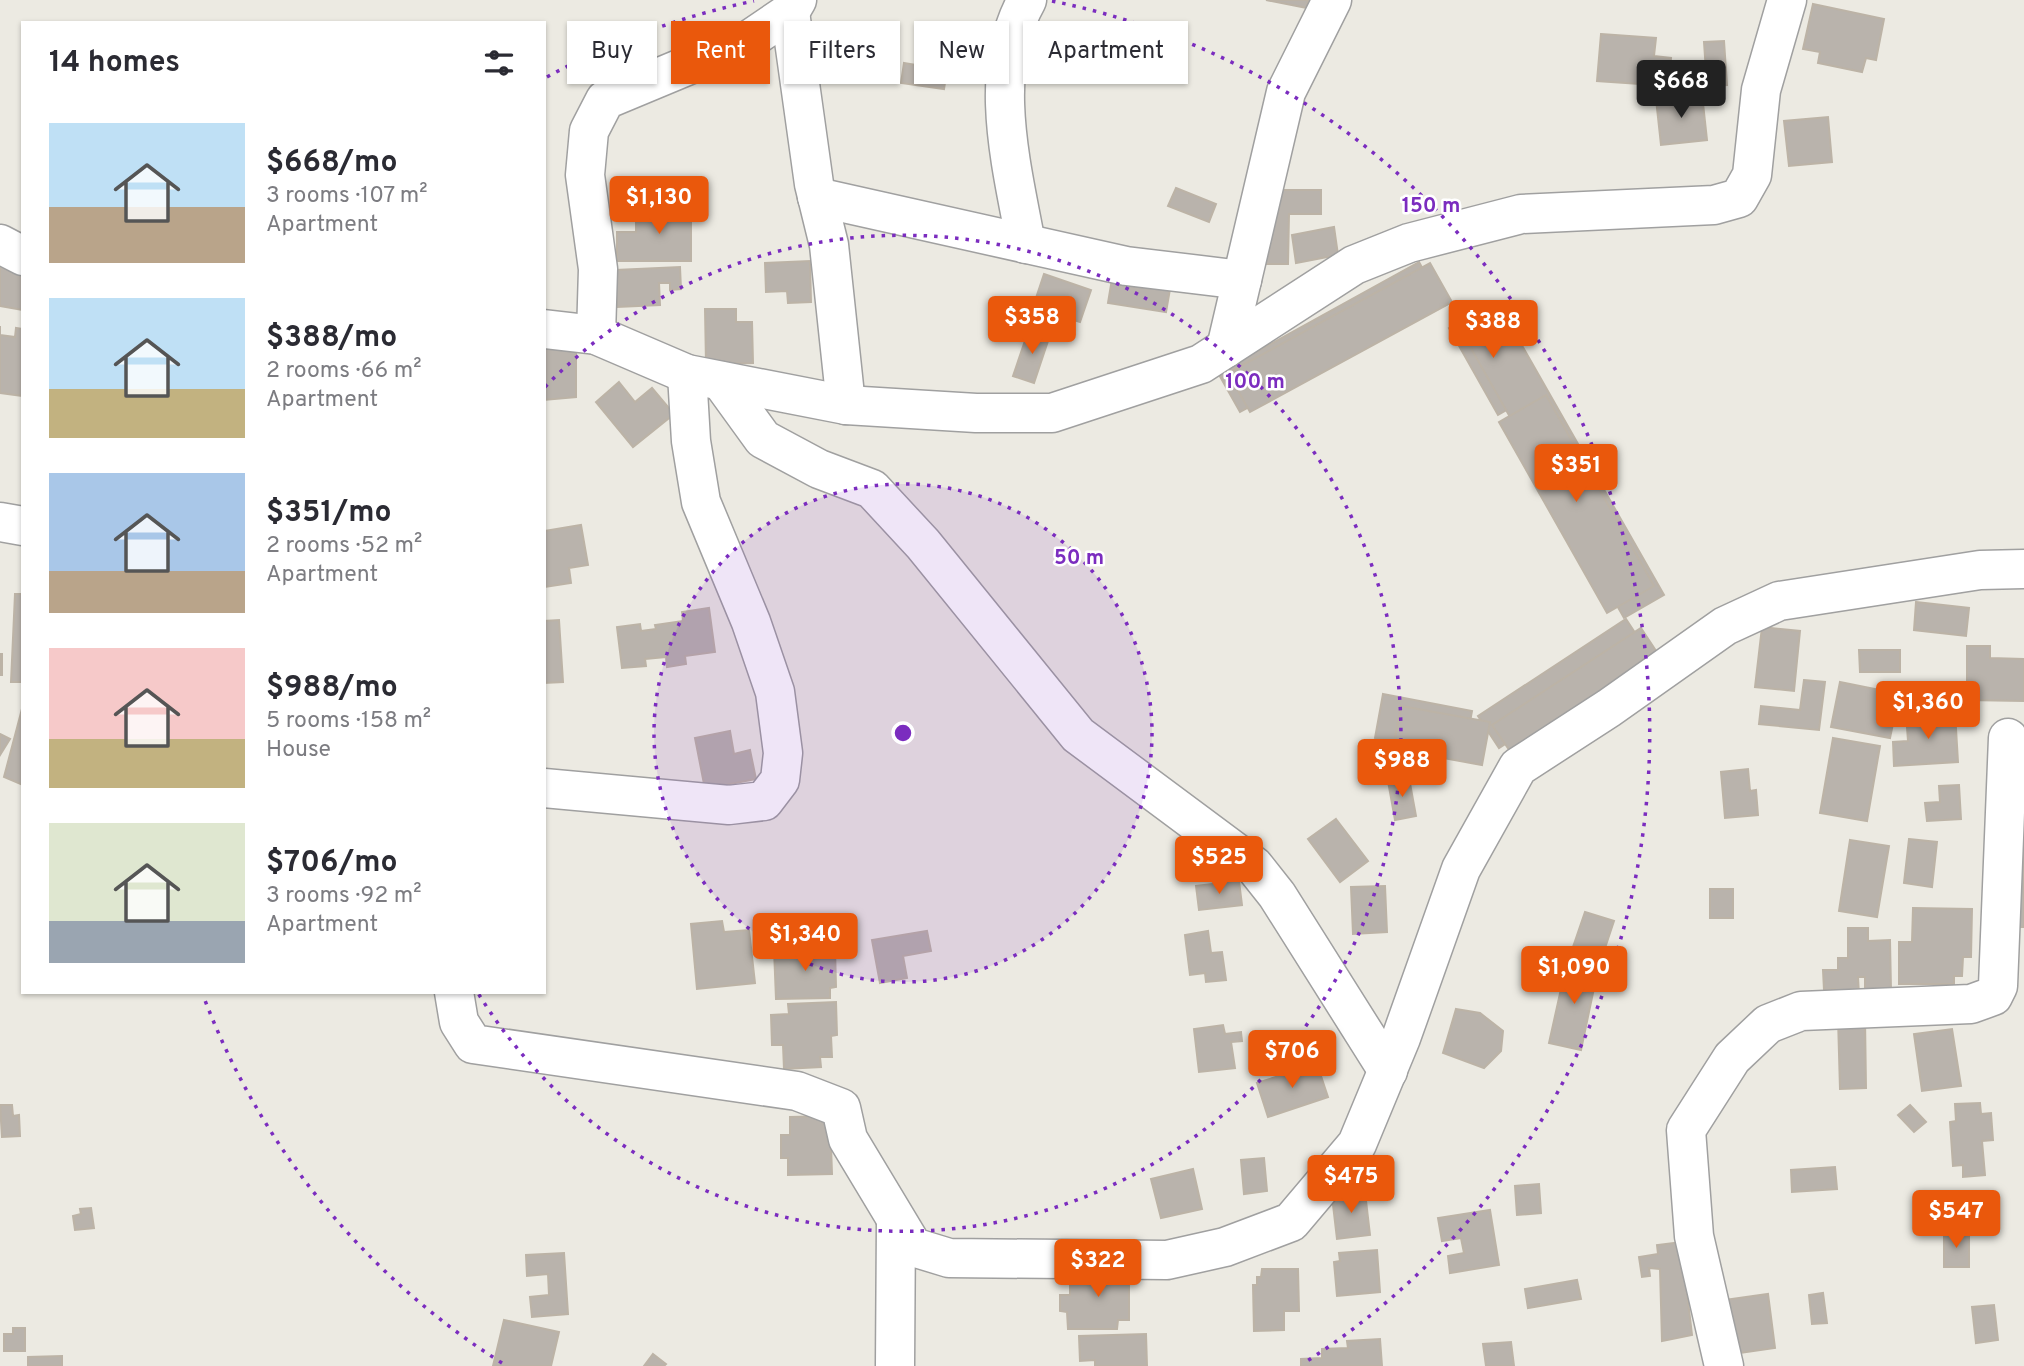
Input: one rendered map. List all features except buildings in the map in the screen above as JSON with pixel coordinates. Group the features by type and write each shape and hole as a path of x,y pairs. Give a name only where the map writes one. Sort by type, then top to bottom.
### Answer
{"street":[{"path":"1026,244 1010,153 1006,103 1007,58 1019,13 1027,0"},
{"path":"1226,348 1286,92 1332,0"},
{"path":"546,329 596,335 704,377 846,405 976,413 1052,413 1201,364 1354,265 1409,243 1521,214 1714,205 1739,198 1752,175 1761,90 1787,0"},
{"path":"794,6 817,197 829,245 846,405"},
{"path":"596,335 598,269 585,175 589,131 605,100 749,40 794,6"},
{"path":"817,197 1126,267 1242,280"},
{"path":"0,244 21,255"},
{"path":"546,788 729,805 764,801 780,780 783,753 775,692 751,622 701,502 691,441 704,377"},
{"path":"704,377 763,439 819,469 872,489 923,544 1078,735 1254,866 1277,895 1388,1071"},
{"path":"0,522 21,526"},
{"path":"454,994 459,1022 474,1044 797,1091 841,1108 848,1139 913,1247 949,1258 1167,1260 1225,1247 1291,1222 1357,1144 1388,1071 1461,869 1518,767 1609,708 1725,626 1779,601 1980,570 2024,569"},
{"path":"1724,1366 1694,1236 1686,1130 1732,1058 1768,1024 1801,1011 1971,1004 1993,996 1998,986 2008,738"},
{"path":"895,1366 896,1221"}]}
